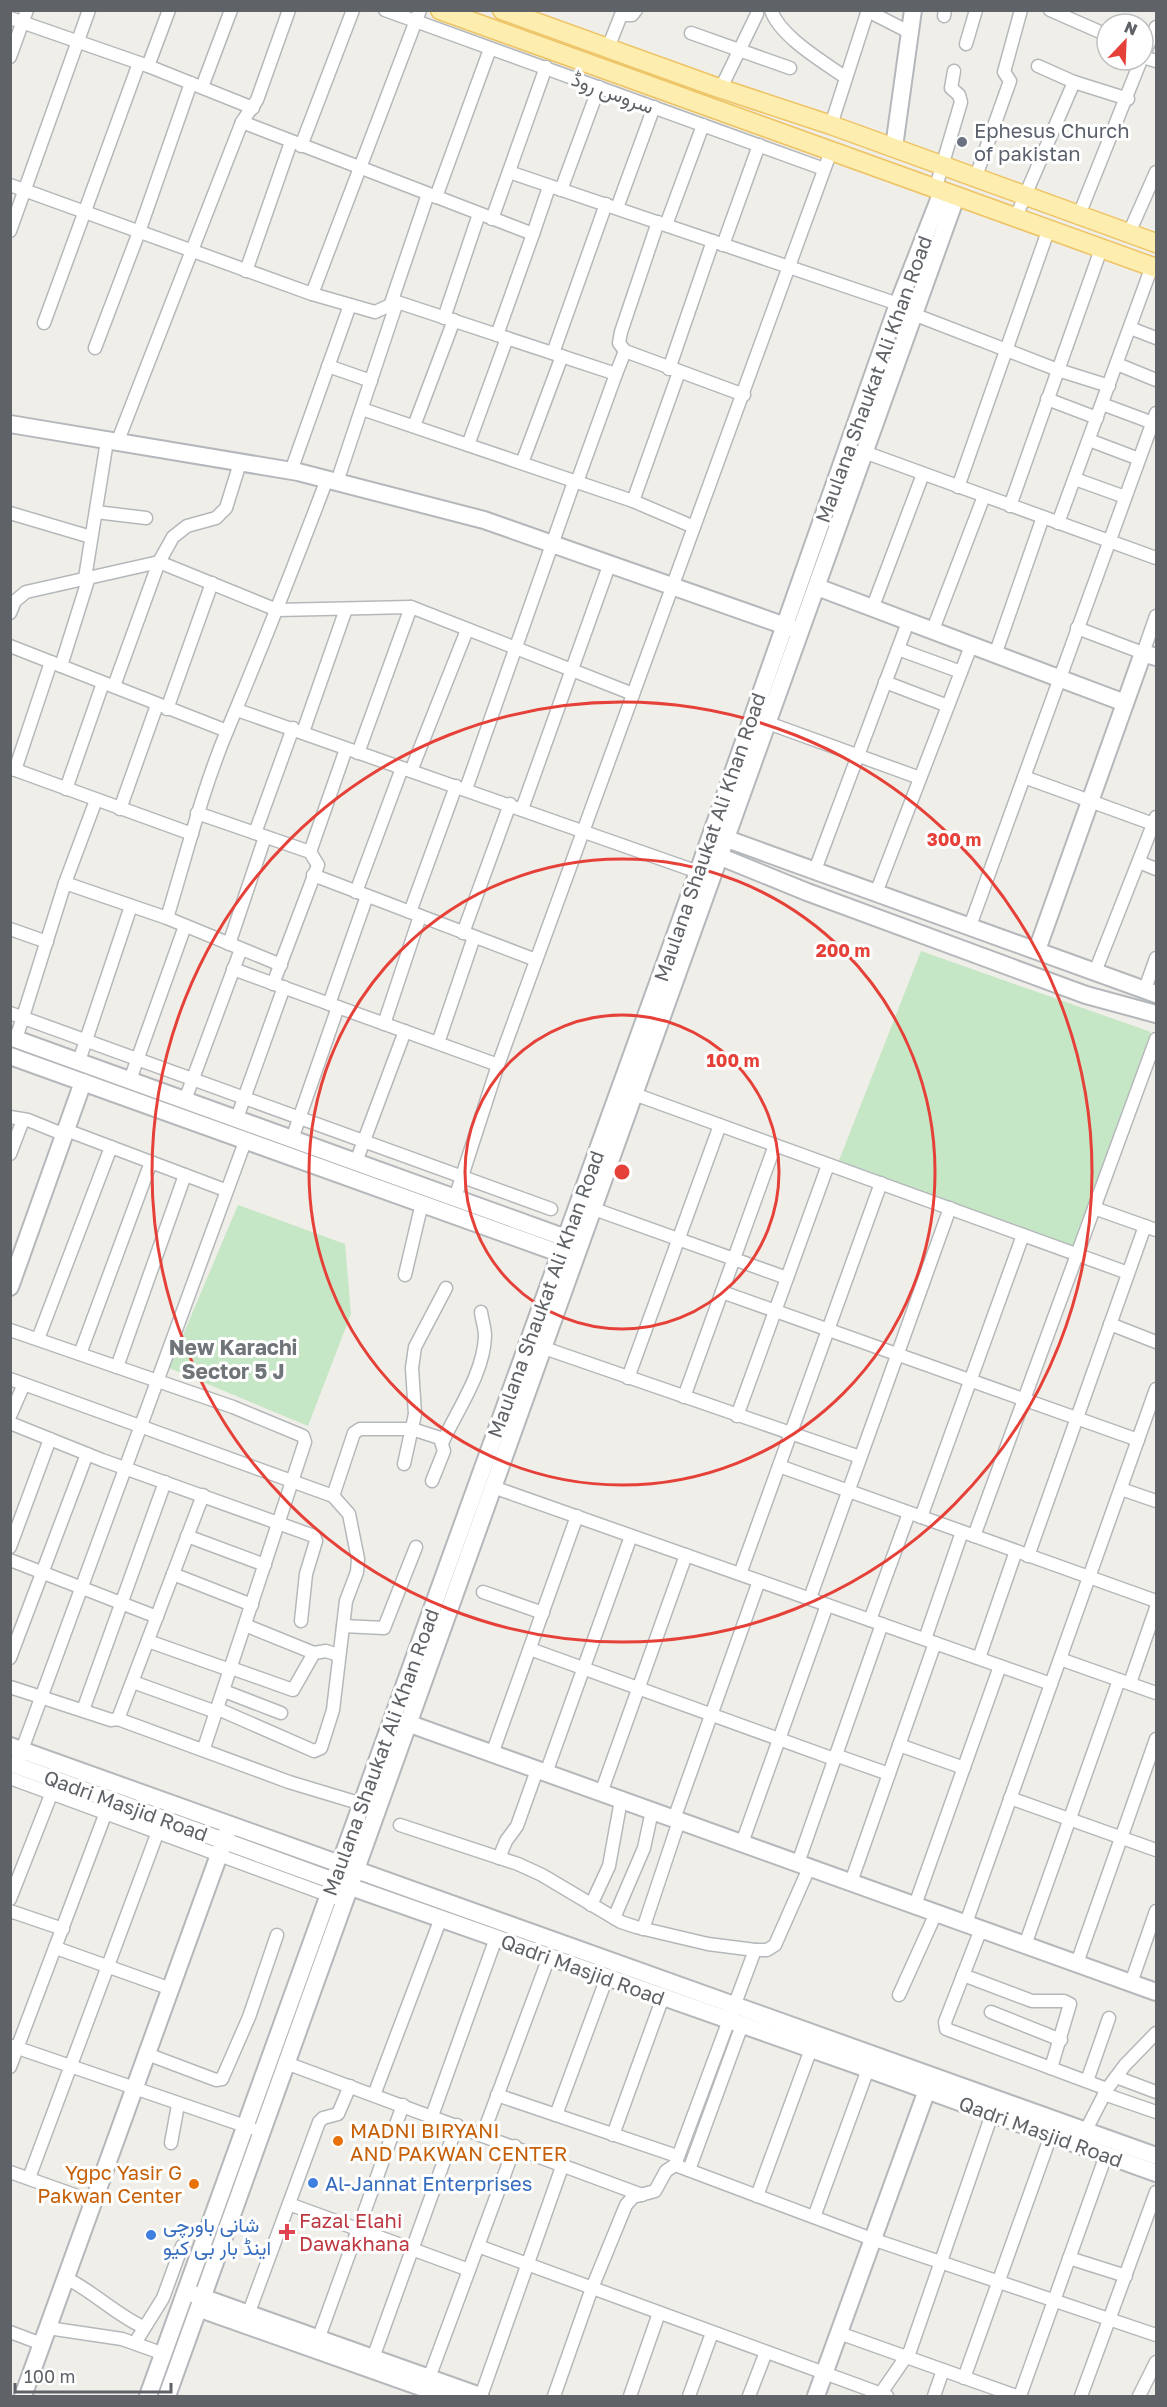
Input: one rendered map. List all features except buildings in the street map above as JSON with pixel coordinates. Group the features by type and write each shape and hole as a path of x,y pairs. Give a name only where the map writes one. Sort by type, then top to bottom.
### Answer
{"main road":[{"path":"440,10 1048,231 1154,267"},
{"path":"502,10 894,147 1156,243"},
{"path":"705,106 717,87"}],"street":[{"path":"10,231 89,10"},
{"path":"44,324 84,212 143,64 169,10"},
{"path":"95,348 197,85 231,10"},
{"path":"192,834 13,769 56,664 87,578 91,537 112,442 192,252 242,122 253,108 289,10"},
{"path":"246,271 296,144 353,10"},
{"name":"سروس روڈ","path":"385,10 418,16 490,49 546,67 824,169"},
{"path":"608,48 621,15 632,15 636,10"},
{"path":"894,147 913,10"},
{"path":"966,44 976,10"},
{"path":"975,178 1010,81 1004,72 1021,10"},
{"path":"831,125 867,11 909,32"},
{"path":"1051,11 1095,30"},
{"path":"717,87 738,49 753,12 772,15 805,49 846,78"},
{"path":"312,294 418,16"},
{"path":"10,57 20,17 77,42 143,64 253,108"},
{"path":"691,33 790,68"},
{"path":"167,918 197,813 227,731 362,409 394,303 432,196 490,49"},
{"path":"1038,66 1074,82 1128,99"},
{"path":"492,219 546,67"},
{"path":"944,193 941,166 961,102 959,95 951,88 954,71"},
{"path":"1079,215 1137,72"},
{"path":"1015,219 1074,82"},
{"path":"468,445 533,234 599,87"},
{"path":"522,463 611,206 654,107"},
{"path":"242,122 533,234"},
{"path":"703,124 662,224 621,332 619,343 625,351 744,395"},
{"path":"633,501 718,243 759,145"},
{"path":"455,1197 498,1065 831,151"},
{"path":"509,172 898,304"},
{"path":"1129,233 1156,172"},
{"path":"10,185 312,294 375,312 394,303 616,374"},
{"name":"Maulana Shaukat Ali Khan Road","path":"348,1868 362,1804 400,1720 493,1487 580,1251 706,875 783,626 898,304 944,193"},
{"name":"Maulana Shaukat Ali Khan Road","path":"167,2397 201,2303 254,2129 400,1720 563,1245 706,875 721,857 817,587 913,314 944,193"},
{"path":"414,426 449,319 479,214"},
{"path":"958,487 1048,231"},
{"path":"1010,506 1101,249"},
{"path":"1058,523 1154,267"},
{"path":"291,471 350,305"},
{"path":"913,314 1058,370 1109,386"},
{"path":"1130,328 1156,338"},
{"path":"384,1024 415,914 625,351"},
{"path":"1117,364 1156,380"},
{"path":"328,366 371,381"},
{"path":"1047,399 1097,418"},
{"path":"970,926 1108,541 1139,459 1152,437 1155,418 1102,404"},
{"path":"362,409 633,501 694,527"},
{"path":"10,424 291,471 332,480 484,520 801,631"},
{"path":"1089,440 1139,459"},
{"path":"864,452 1156,558"},
{"path":"66,789 159,562 172,537 187,526 216,518 226,508 240,463"},
{"path":"872,609 923,474"},
{"path":"1075,478 1125,497"},
{"path":"932,632 984,496"},
{"path":"96,512 146,518"},
{"path":"10,513 91,537"},
{"path":"995,655 1043,518"},
{"path":"10,613 19,595 159,562 277,610 411,607 633,694"},
{"path":"522,809 609,563"},
{"path":"120,809 212,583"},
{"path":"817,587 1125,703"},
{"path":"310,852 411,607"},
{"path":"185,1100 233,969 235,947 260,835 298,730 346,609"},
{"path":"1037,950 1125,703 1150,655 1156,616"},
{"path":"815,870 908,622"},
{"path":"1077,628 1150,655"},
{"path":"292,1139 333,1005 361,894 406,769 467,630"},
{"path":"10,646 227,731"},
{"path":"876,893 971,646"},
{"path":"898,649 961,672"},
{"path":"885,682 948,706"},
{"path":"237,711 510,804 706,875"},
{"path":"768,723 920,778"},
{"path":"1024,777 1156,822 1095,972"},
{"path":"96,800 65,883 23,1017 13,1038 455,1197 563,1245"},
{"path":"438,1043 468,935 510,804"},
{"path":"197,813 310,852 318,865 281,965 278,986 237,1118"},
{"path":"727,840 1151,992 1156,958"},
{"path":"721,857 807,892 1086,994 1156,1014"},
{"path":"1139,862 1156,869"},
{"path":"313,875 536,960"},
{"path":"65,883 167,918 281,965"},
{"path":"78,1061 131,906"},
{"path":"935,938 943,917"},
{"path":"130,1080 185,926"},
{"path":"10,928 47,942"},
{"path":"233,969 498,1065"},
{"path":"10,1013 551,1209"},
{"path":"356,1162 405,1031"},
{"path":"974,1536 1156,1039"},
{"path":"10,1056 422,1203 580,1251"},
{"path":"10,1287 14,1269 83,1082"},
{"path":"634,1094 1128,1273"},
{"path":"10,1154 17,1118 111,1147 225,1190"},
{"path":"628,1378 720,1125"},
{"path":"14,1760 42,1695 225,1190 246,1139"},
{"path":"684,1397 775,1145"},
{"path":"38,1339 111,1147"},
{"path":"80,1354 151,1162"},
{"path":"737,1416 828,1165"},
{"path":"117,1367 185,1175"},
{"path":"740,1574 881,1183"},
{"path":"405,1275 422,1203"},
{"path":"810,1598 950,1208"},
{"path":"1029,1556 1128,1273 1151,1228 1094,1208"},
{"path":"594,1209 788,1278"},
{"path":"400,1825 500,1858 542,1875 614,1918 643,1929 708,1944 755,1950 767,1950 775,1945 803,1865 876,1622 915,1515 970,1380 1023,1235"},
{"path":"404,1464 415,1405 412,1368 415,1347 446,1288"},
{"path":"722,1292 1138,1440"},
{"path":"432,1481 444,1451 443,1441 475,1374 481,1354 485,1335 481,1312"},
{"path":"1110,1324 1156,1342"},
{"path":"10,1330 233,1407 303,1436 305,1442 293,1480 204,1748"},
{"path":"544,1348 860,1457"},
{"path":"10,1379 293,1480 333,1496 350,1514 358,1559 338,1655 333,1710 318,1751 217,1710 133,1682"},
{"path":"10,1416 24,1384"},
{"path":"1156,1389 1010,1798 973,1926 963,1975 945,2022 946,2029 1086,2081 1105,2092 1156,2112"},
{"path":"10,1423 87,1454 316,1538 306,1574 301,1621"},
{"path":"333,1496 356,1430 412,1429 443,1441"},
{"path":"10,1547 51,1439"},
{"path":"10,1658 87,1454"},
{"path":"779,1466 1156,1601"},
{"path":"83,1710 165,1482"},
{"path":"493,1487 1051,1684"},
{"path":"1121,1489 1156,1502"},
{"path":"118,1719 202,1496"},
{"path":"492,1754 577,1516"},
{"path":"851,1882 899,1745 962,1532"},
{"path":"187,1536 265,1565"},
{"path":"500,1858 506,1841 517,1826 542,1771 584,1668 631,1536"},
{"path":"343,1626 384,1628 416,1547"},
{"path":"979,1658 1016,1551"},
{"path":"601,1792 686,1555"},
{"path":"10,1560 157,1617"},
{"path":"173,1574 252,1605"},
{"path":"643,1929 711,1714 759,1581"},
{"path":"483,1592 543,1613"},
{"path":"742,1843 827,1605"},
{"path":"1025,1945 1070,1820 1124,1682 1156,1608"},
{"path":"245,1624 314,1653 326,1651 338,1655"},
{"path":"148,1641 293,1690 314,1653"},
{"path":"530,1649 779,1739 889,1774"},
{"path":"1060,1659 1156,1693"},
{"path":"915,1905 1000,1666"},
{"path":"10,1687 42,1695 111,1720 118,1719 204,1748 289,1782 362,1804"},
{"path":"224,1691 281,1713"},
{"path":"400,1720 1156,1992"},
{"path":"1077,1963 1156,1738"},
{"path":"899,1745 964,1768"},
{"name":"Qadri Masjid Road","path":"14,1760 54,1786 108,1807 160,1825 348,1868 735,2004 1156,2156"},
{"name":"Qadri Masjid Road","path":"14,1760 225,1840 339,1891 441,1918 1156,2173"},
{"path":"10,1899 54,1786"},
{"path":"1010,1798 1156,1850"},
{"path":"591,1905 609,1866 621,1800"},
{"path":"10,2067 14,2047 56,1948 108,1807"},
{"path":"614,1918 644,1848 652,1811"},
{"path":"29,2178 160,1825"},
{"path":"23,2397 225,1840"},
{"name":"Maulana Shaukat Ali Khan Road","path":"148,2397 184,2297 254,2129 285,2063 339,1891"},
{"path":"10,1911 63,1929"},
{"path":"1131,1983 1156,1911"},
{"path":"899,1995 936,1913"},
{"path":"374,2095 441,1918"},
{"path":"147,2054 216,2080 222,2079 249,2017 278,1935"},
{"path":"432,2116 496,1938"},
{"path":"56,1948 171,1989"},
{"path":"689,2170 736,2023 735,2004 755,1950"},
{"path":"483,2134 549,1957"},
{"path":"963,1975 1032,2001 1068,2002 1071,2008 1052,2068"},
{"path":"556,2115 607,1977"},
{"path":"613,2135 663,1997"},
{"path":"991,2012 1061,2040"},
{"path":"1086,2081 1109,2018"},
{"path":"554,2397 592,2288 626,2205 633,2197 656,2191 666,2171 676,2161 736,2023"},
{"path":"1086,2130 1105,2092 1156,2033"},
{"path":"14,2047 134,2091 254,2129"},
{"path":"757,2196 811,2049"},
{"path":"285,2063 483,2134 642,2195"},
{"path":"814,2217 868,2069"},
{"path":"1116,2077 1156,2092"},
{"path":"249,2312 319,2122 323,2118 338,2114 350,2086"},
{"path":"816,2397 927,2090"},
{"path":"497,2095 613,2135 676,2161 689,2170 872,2239 1156,2335"},
{"path":"171,2144 178,2105"},
{"path":"319,2337 403,2105"},
{"path":"478,2246 825,2372 882,2396 907,2358 992,2114"},
{"path":"373,2358 457,2125"},
{"path":"964,2378 1052,2135"},
{"path":"429,2378 515,2146"},
{"path":"1020,2397 1106,2155"},
{"path":"201,2303 249,2312 481,2397 563,2164"},
{"path":"10,2172 94,2202"},
{"path":"1081,2397 1156,2192"},
{"path":"289,2204 469,2270"},
{"path":"135,2343 142,2327 163,2298 182,2246"},
{"path":"1069,2258 1126,2276"},
{"path":"66,2278 92,2292 121,2316 142,2327"},
{"path":"184,2297 446,2397"},
{"path":"630,2397 660,2313"},
{"path":"10,2332 135,2343 164,2354"},
{"path":"689,2397 712,2332"},
{"path":"839,2333 1016,2397"},
{"path":"749,2397 766,2352"},
{"path":"1139,2397 1156,2362"},
{"path":"934,2397 943,2370"}],"green space":[{"path":"921,951 1151,1032 1073,1246 838,1163"},
{"path":"238,1205 345,1244 351,1314 308,1426 169,1368"}],"place":[{"name":"Ephesus Church of pakistan","path":"962,142"},
{"name":"MADNI BIRYANI AND PAKWAN CENTER","path":"338,2141"},
{"name":"Al-Jannat Enterprises","path":"313,2183"},
{"name":"Ygpc Yasir G Pakwan Center","path":"194,2184"},
{"name":"Fazal Elahi Dawakhana","path":"287,2232"},
{"name":"شانی باورچی اینڈ بار بی کیو","path":"151,2235"}],"district":[{"name":"New Karachi Sector 5 J","path":"233,1359"}]}
